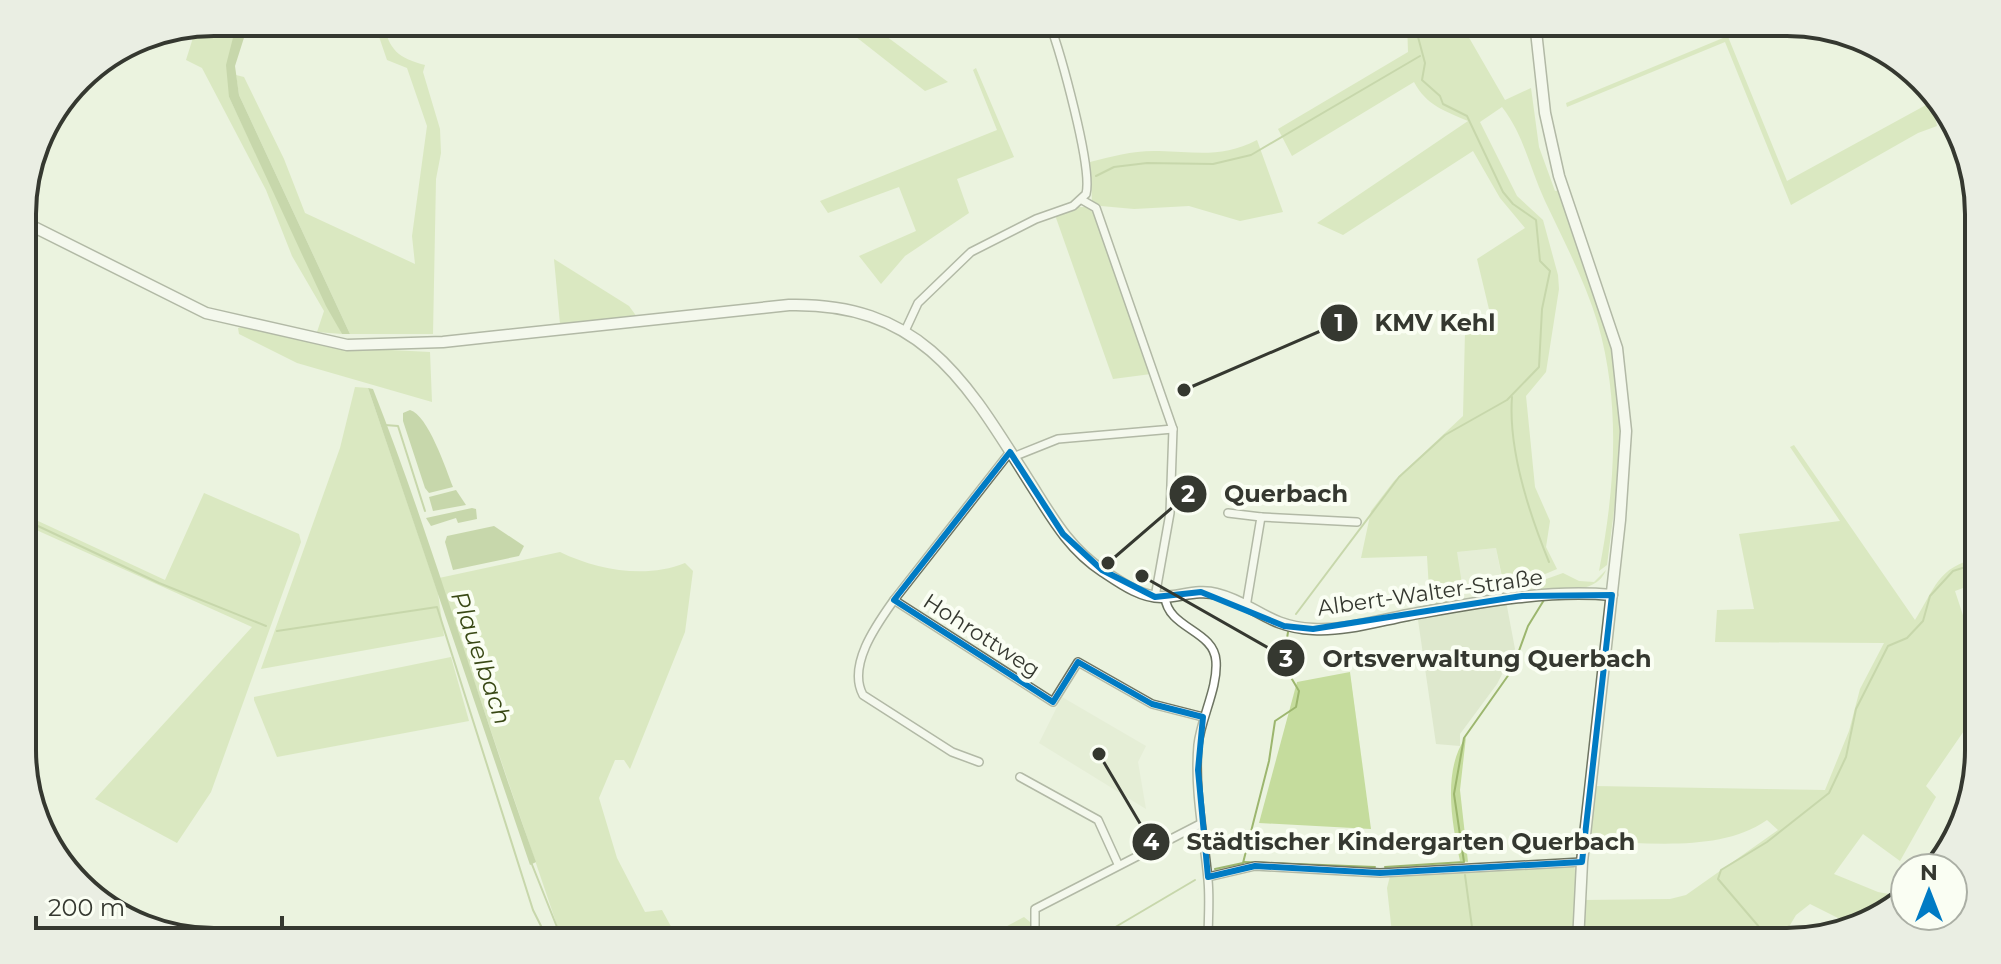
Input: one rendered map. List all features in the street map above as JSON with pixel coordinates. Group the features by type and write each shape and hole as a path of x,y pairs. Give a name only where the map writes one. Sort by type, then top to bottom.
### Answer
{"street":[{"path":"905,331 918,303 971,252 1082,200 1088,189 1087,167 1054,36"},
{"path":"1537,36 1545,113 1559,176 1608,316 1622,386 1624,471 1582,862 1579,928"},
{"path":"1082,200 1096,208 1173,429 1170,513 1160,597"},
{"path":"36,228 206,313 347,345 443,342 800,305 852,308 905,331 960,377 1076,550 1123,584 1160,597 1174,617 1212,646 1216,662 1203,717 1198,770 1200,824 1208,877 1208,928"},
{"path":"1012,454 1058,439 1173,429"},
{"name":"Hohrottweg","path":"1012,454 894,600 1053,702 1078,662 1152,704 1203,717"},
{"path":"1228,513 1357,522"},
{"path":"1246,607 1261,517"},
{"name":"Albert-Walter-Straße","path":"1160,597 1201,592 1219,594 1284,626 1313,629 1346,627 1509,598 1612,595"},
{"path":"894,600 873,631 858,686 863,695 952,752 979,762"},
{"path":"1020,777 1098,820 1118,864"},
{"path":"1035,928 1035,909 1200,824"},
{"path":"1208,877 1255,866 1380,873 1582,862"}],"highlighted area":[{"path":"1010,452 1063,534 1102,570 1155,597 1201,592 1284,626 1313,629 1522,596 1612,595 1582,862 1380,873 1255,866 1208,877 1198,770 1203,717 1152,704 1078,662 1053,702 894,600"}],"shaded area":[{"path":"233,36 245,36 235,66 239,95 350,334 342,334 326,306 229,97 226,65"},
{"path":"236,36 229,97 342,334 317,332 324,311 292,256 266,190 202,68 186,60 193,38"},
{"path":"379,36 387,36 401,56 425,65 423,72 440,129 433,334 350,334 239,95 236,75 244,77 284,159 305,213 415,264 412,236 427,126 407,68 387,60"},
{"path":"855,36 886,36 948,82 925,91"},
{"path":"1407,36 1468,36 1505,100 1531,88 1539,147 1555,191 1560,190 1604,317 1616,369 1620,416 1618,480 1607,565 1599,571 1609,509 1613,447 1613,416 1605,355 1598,324 1581,277 1521,141 1502,107 1480,122 1517,196 1543,220 1558,275 1559,289 1546,372 1526,396 1535,487 1550,521 1546,547 1557,569 1505,591 1496,548 1457,552 1464,597 1430,606 1427,556 1361,558 1371,511 1394,481 1463,416 1465,332 1493,326 1477,259 1525,228 1500,198 1473,151 1343,235 1317,223 1468,121 1431,102 1414,82 1292,156 1278,129 1408,52"},
{"path":"1728,36 1787,181 1926,103 1935,114 1937,126 1918,133 1791,205 1725,42 1567,107 1566,103"},
{"path":"976,68 1014,157 957,179 969,213 905,256 881,284 859,256 916,231 899,187 828,213 820,201 997,130 973,70"},
{"path":"1257,140 1283,212 1240,221 1189,206 1134,209 1101,206 1092,201 1090,162 1141,151 1221,152"},
{"path":"1077,207 1087,207 1095,214 1151,374 1113,379 1055,215"},
{"path":"554,259 629,306 637,317 560,324"},
{"path":"238,328 333,347 430,352 432,402 297,363 239,334"},
{"path":"355,387 368,388 438,593 444,636 261,669 340,448"},
{"path":"368,388 373,389 436,565 536,862 530,865"},
{"path":"410,410 417,414 430,432 453,487 429,493 425,488 403,421 403,413"},
{"path":"1794,445 1915,620 1945,573 1965,562 1965,587 1955,591 1965,621 1965,729 1926,786 1936,797 1905,852 1889,853 1863,834 1834,874 1889,896 1866,910 1841,920 1810,904 1796,915 1788,928 1583,928 1584,900 1670,899 1686,895 1778,830 1767,820 1748,831 1704,842 1588,842 1594,786 1825,790 1849,731 1860,689 1884,643 1715,642 1717,610 1754,609 1739,534 1840,521 1790,447"},
{"path":"456,490 466,505 433,511 429,497"},
{"path":"204,493 299,534 301,542 211,792 177,843 95,799 252,627 36,530 36,520 165,580"},
{"path":"476,509 477,519 458,523 456,518 431,526 426,518"},
{"path":"494,526 524,546 519,556 453,570 445,542 447,536"},
{"path":"1496,548 1515,649 1497,684 1460,734 1460,746 1436,744 1418,620 1430,606 1457,552"},
{"path":"560,552 606,568 654,571 685,563 693,571 685,632 630,769 624,760 615,760 599,798 617,858 645,912 662,910 672,928 558,928 439,578"},
{"path":"1606,570 1592,585 1581,588 1521,588 1563,573 1579,581 1594,582"},
{"path":"451,657 469,721 277,757 254,700 254,697"},
{"path":"1350,672 1371,829 1259,823 1297,682"},
{"path":"1062,697 1146,746 1138,762 1146,809 1039,743"},
{"path":"1466,737 1460,790 1468,862 1460,861 1451,798 1454,765"},
{"path":"1573,866 1577,872 1575,928 1391,928 1387,888 1390,876"},
{"path":"1024,917 1030,922 1030,928 1003,928"}],"waterway":[{"path":"1296,614 1399,477 1445,435 1507,400 1539,367 1542,309 1550,271 1540,261 1536,220 1513,204 1503,192 1467,116 1443,104 1440,96 1422,80 1425,63 1418,36"},
{"path":"1096,176 1114,167 1147,163 1213,164 1251,155 1420,56"},
{"path":"1512,397 1517,460 1527,502 1549,562"},
{"path":"385,425 398,426 425,511"},
{"path":"36,525 159,583 266,626"},
{"path":"1760,928 1718,879 1721,870 1767,842 1829,793 1846,757 1856,709 1888,646 1907,638 1923,621 1930,596 1953,571 1965,567"},
{"path":"1385,867 1464,862 1454,794 1464,738 1512,670 1528,626 1544,600"},
{"path":"277,631 437,607 533,910 542,928"},
{"path":"1215,869 1243,863 1269,761 1275,721 1296,707 1299,691 1283,664 1288,632"},
{"name":"Plauelbach","path":"531,862 557,928"},
{"path":"1244,862 1375,867"},
{"path":"1465,875 1472,928"},
{"path":"1114,928 1195,880"}],"place":[{"name":"KMV Kehl","path":"1184,390"},
{"name":"Querbach","path":"1108,563"},
{"name":"Ortsverwaltung Querbach","path":"1142,576"},
{"name":"Städtischer Kindergarten Querbach","path":"1099,754"}]}
